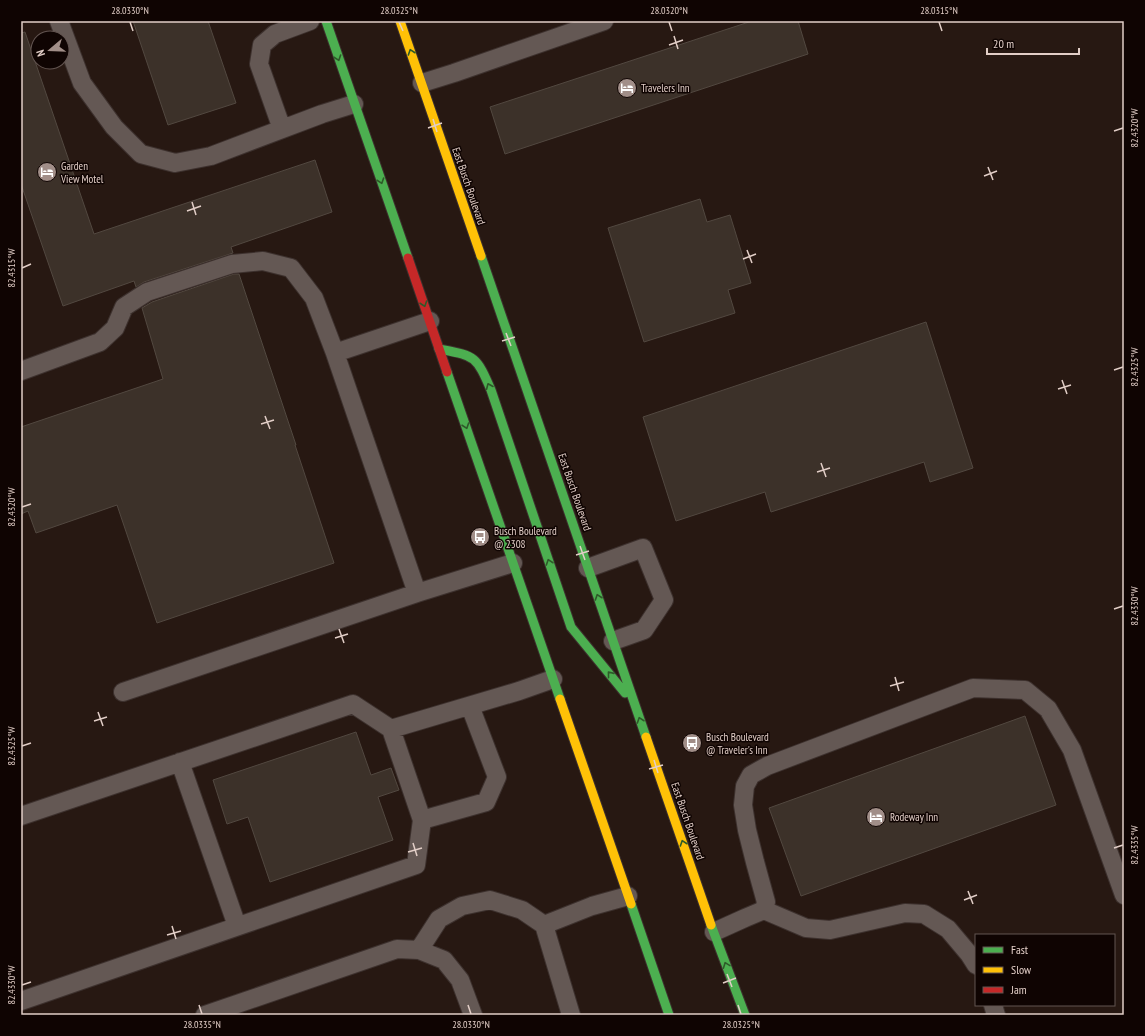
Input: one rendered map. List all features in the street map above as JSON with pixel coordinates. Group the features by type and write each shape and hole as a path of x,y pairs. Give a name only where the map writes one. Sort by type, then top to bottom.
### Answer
{"main road":[{"path":"326,21 669,1015"},
{"name":"East Busch Boulevard","path":"400,21 635,705 714,932 745,1015"},
{"path":"439,349 470,357 477,362 491,390 572,627 635,705"}],"lane":[{"path":"59,21 82,83 114,127 141,154 175,163 211,156 354,104"},
{"path":"282,129 259,64 262,45 275,34 310,21"},
{"path":"422,83 454,74 604,21"},
{"path":"21,371 100,342 115,328 124,307 147,292 232,264 263,261 291,268 314,298 335,353 417,593"},
{"path":"335,353 430,321"},
{"path":"588,568 643,548 664,600 644,630 613,641"},
{"path":"123,692 417,593 513,563"},
{"path":"391,729 519,691 553,679"},
{"path":"764,910 766,902 747,830 743,805 745,786 752,775 767,766 973,688 1025,690 1048,709 1072,750 1124,895"},
{"path":"21,816 353,704 391,729 422,820 416,865 21,1000"},
{"path":"422,820 486,802 497,778 470,706"},
{"path":"180,762 237,926"},
{"path":"544,925 592,906 628,896"},
{"path":"419,950 439,919 462,906 490,900 522,910 544,925 571,1015"},
{"path":"714,932 764,910 806,928 830,930 905,914 924,914 948,929 975,963"},
{"path":"205,1015 397,949 419,950 444,960 460,980 473,1015"}],"building":[{"path":"133,21 208,21 236,103 168,125"},
{"name":"Travelers Inn","path":"752,21 798,21 808,54 505,154 490,107"},
{"name":"Garden View Motel","path":"25,32 30,47 30,70 38,70 94,234 315,160 332,212 231,247 233,253 144,282 136,287 134,281 63,306 21,184 21,33"},
{"path":"700,199 707,222 730,215 751,283 728,290 735,313 644,342 608,228"},
{"path":"234,274 239,274 334,563 157,623 117,505 36,533 28,511 21,514 21,427 163,379 142,308 152,302"},
{"path":"926,322 973,468 930,482 924,462 771,512 765,492 676,521 643,417"},
{"path":"1025,716 1056,805 801,896 769,808"},
{"path":"356,732 371,775 391,768 399,790 378,797 393,840 270,882 248,817 227,824 213,780"}],"traffic: fast":[{"path":"326,21 408,258"},
{"path":"481,256 646,737"},
{"path":"439,349 460,353 467,356 473,359 482,370 491,390 571,627 625,693"},
{"path":"447,372 560,699"},
{"path":"631,904 669,1015"},
{"path":"711,925 745,1015"}],"traffic: slow":[{"path":"400,21 481,256"},
{"path":"560,699 631,904"},
{"path":"646,737 711,925"}],"traffic: jam":[{"path":"408,258 447,372"}],"place":[{"name":"Travelers Inn","path":"627,88"},
{"name":"Garden View Motel","path":"47,172"},
{"name":"Busch Boulevard @ 2308","path":"480,537"},
{"name":"Busch Boulevard @ Traveler's Inn","path":"692,743"},
{"name":"Rodeway Inn","path":"876,817"}]}
